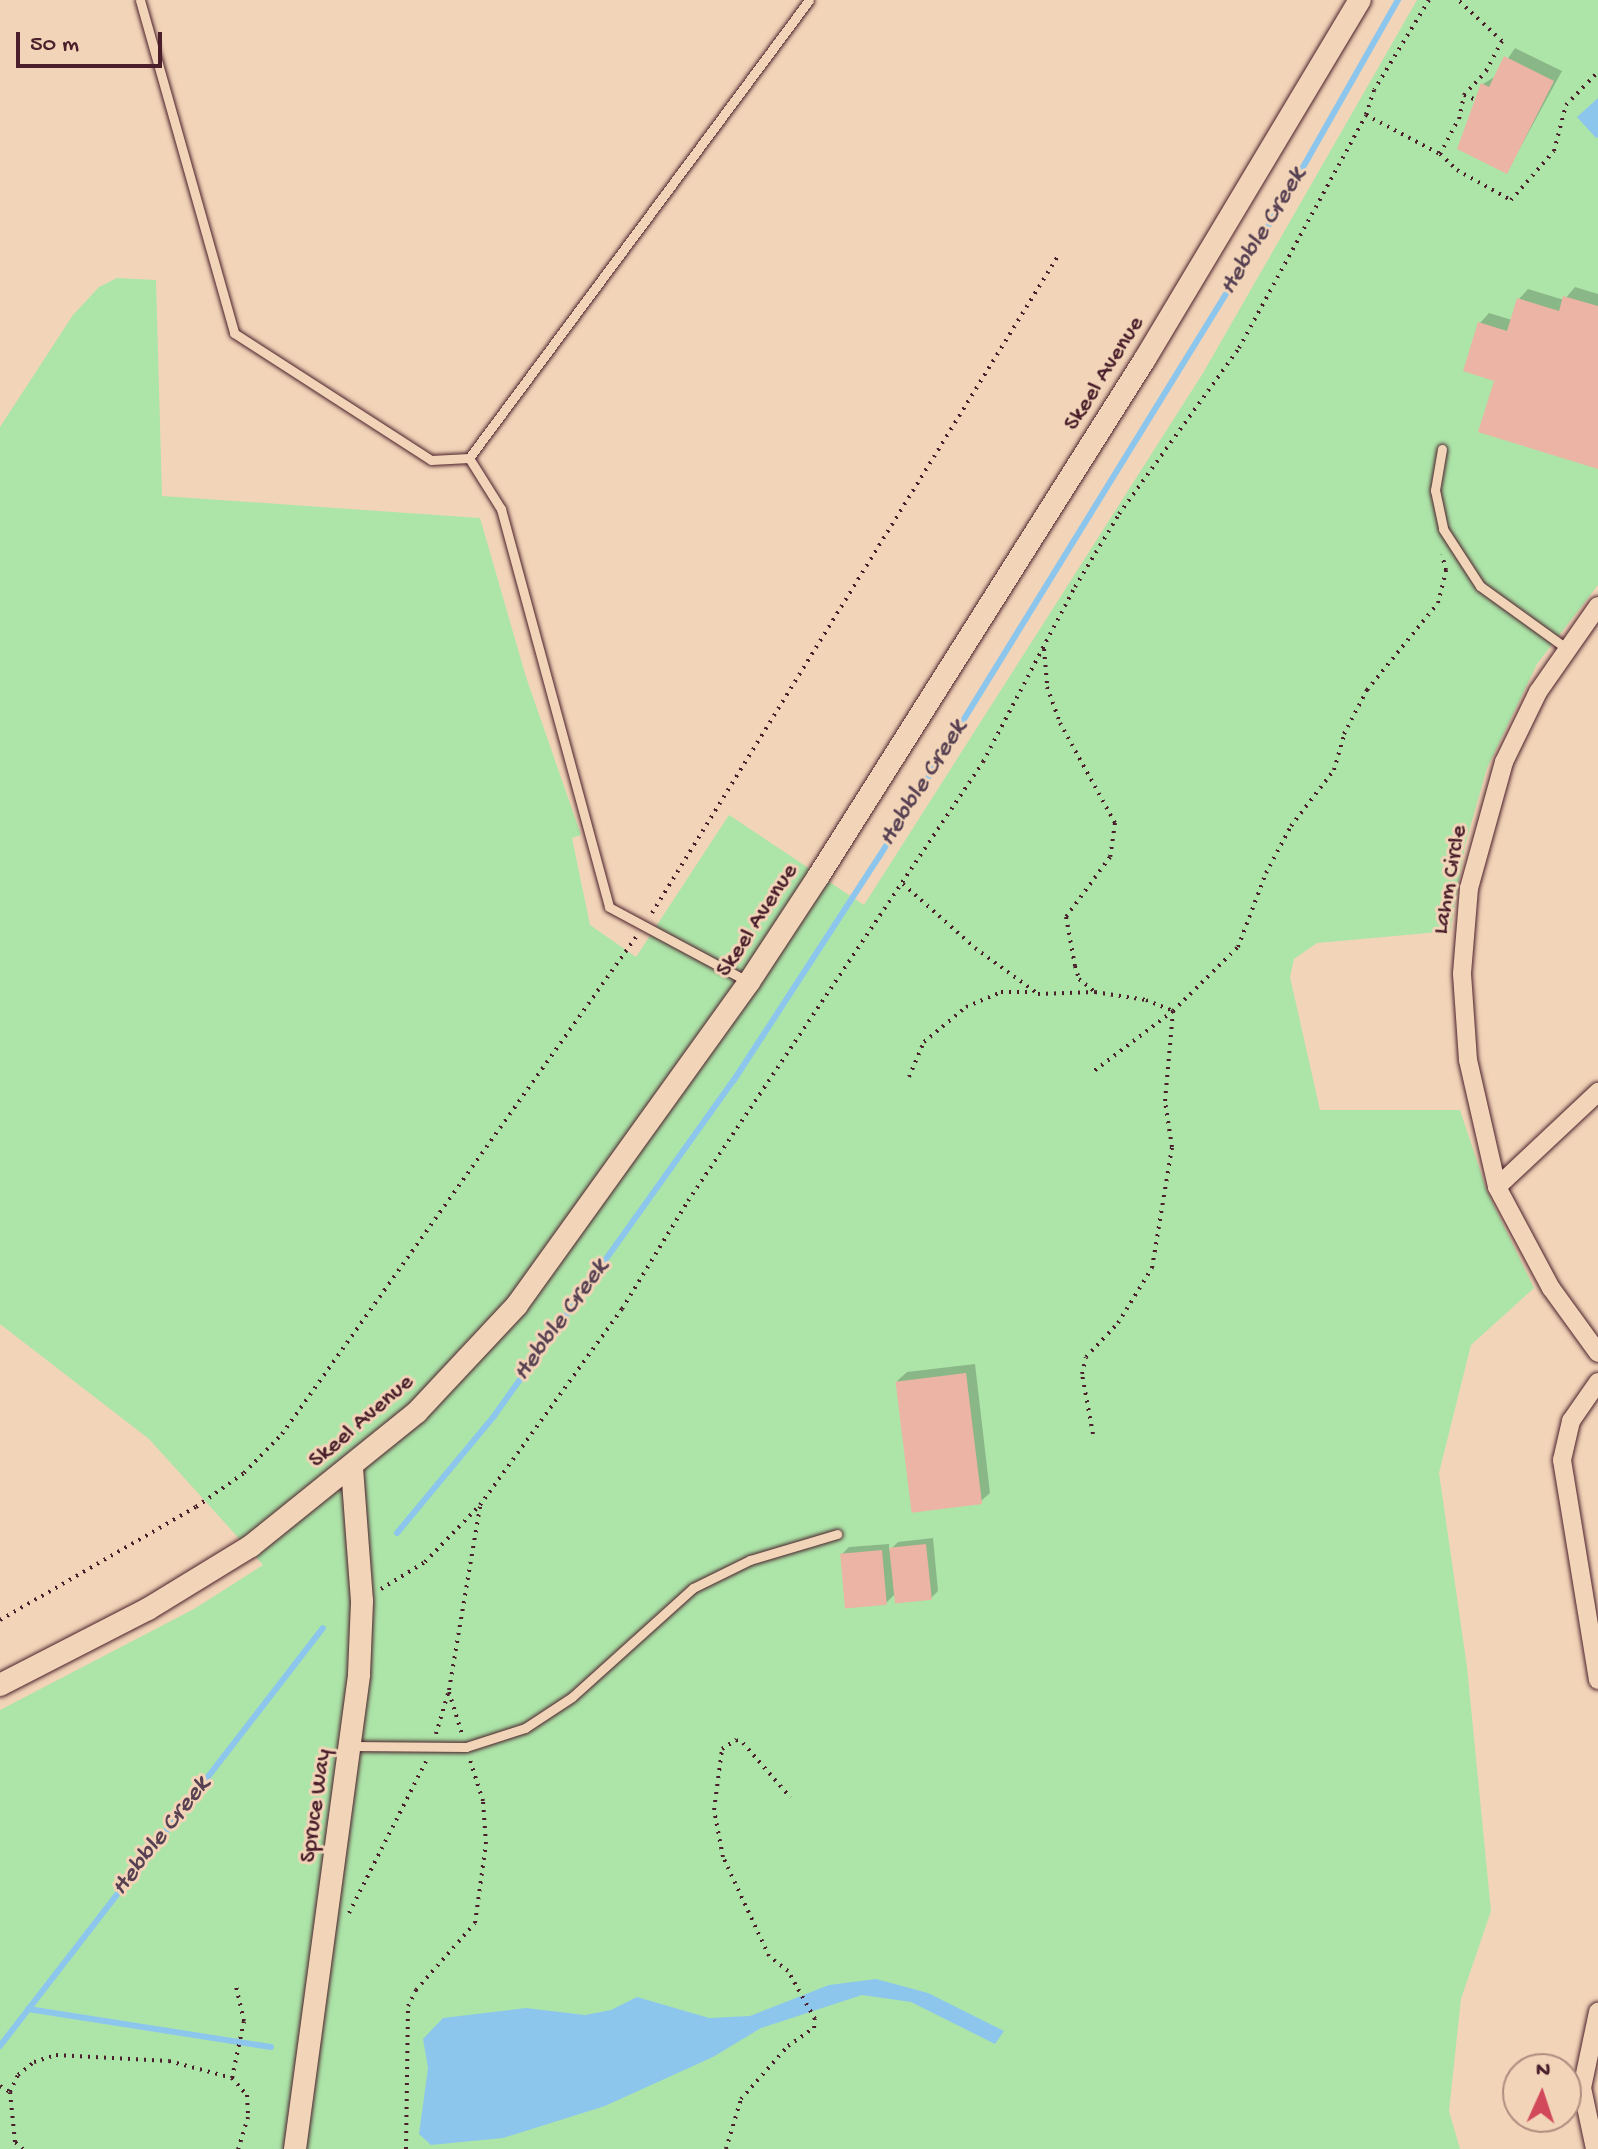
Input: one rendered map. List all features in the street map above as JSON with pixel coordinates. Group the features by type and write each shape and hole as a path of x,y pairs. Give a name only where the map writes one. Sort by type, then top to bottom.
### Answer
{"street":[{"name":"Skeel Avenue","path":"0,1685 148,1609 251,1546 352,1469 417,1412 517,1305 749,982 1145,359 1360,0"},
{"name":"Lahm Circle","path":"1598,606 1566,648 1504,762 1469,888 1462,974 1466,1045 1497,1187 1551,1288 1598,1353"},
{"path":"1497,1187 1598,1092"},
{"path":"1598,1382 1571,1421 1562,1460 1598,1680"},
{"name":"Spruce Way","path":"295,2149 351,1746 362,1601 352,1469"},
{"path":"1595,2149 1582,2088 1598,2012"}],"lane":[{"path":"140,0 234,333 431,460 469,458"},
{"path":"469,458 809,0"},
{"path":"1442,449 1435,490 1443,529 1480,586 1566,648"},
{"path":"469,458 501,509 609,907 642,929 749,982"},
{"path":"351,1746 466,1747 525,1728 572,1697 693,1588 750,1560 837,1534"}],"path":[{"path":"362,1601 425,1562 480,1505 622,1309 688,1201 983,762 1119,514 1239,348 1366,115 1374,90 1429,0"},
{"path":"1440,154 1459,119 1464,95 1486,71 1502,41 1458,0"},
{"path":"1366,115 1440,154 1511,200 1554,151 1566,105 1598,72"},
{"path":"1464,95 1474,99"},
{"path":"0,1620 196,1507 244,1473 282,1434 642,929 1058,256"},
{"path":"1094,1071 1173,1011 1238,947 1266,873 1291,826 1334,770 1344,734 1367,690 1438,603 1446,570 1439,545"},
{"path":"1044,649 1047,687 1060,723 1115,823 1110,857 1070,907 1064,926 1079,979 1095,992"},
{"path":"903,884 986,957 1035,992"},
{"path":"909,1077 924,1042 966,1007 1001,992 1095,992 1146,1000 1173,1011"},
{"path":"1093,1434 1082,1374 1086,1357 1118,1323 1152,1268 1172,1147 1165,1101 1173,1011"},
{"path":"406,2149 408,2006 475,1923 486,1844 483,1801 449,1690"},
{"path":"726,2149 741,2099 788,2046 814,2028 812,2008 805,1994 769,1956 723,1857 714,1810 722,1749 736,1740 743,1743 790,1797"},
{"path":"232,2078 244,2021 236,1985"},
{"path":"23,2149 15,2142 10,2092 18,2075 34,2062 56,2055 169,2061 232,2078 247,2095 248,2117 238,2149"},
{"path":"0,2086 10,2092"}],"green space":[{"path":"1417,0 1598,0 1598,585 1537,664 1487,768 1465,845 1450,931 1317,943 1294,959 1290,977 1320,1110 1460,1110 1487,1191 1534,1288 1471,1345 1439,1473 1467,1667 1491,1911 1461,1999 1449,2111 1460,2149 0,2149 0,1710 194,1609 263,1565 149,1439 0,1324 0,427 73,315 99,287 117,278 156,280 162,496 480,518 526,677 581,835 572,838 590,925 636,957 729,815 864,905 1203,373"}],"water":[{"path":"1598,98 1598,137 1596,138 1577,117"},
{"path":"876,1979 928,1993 1004,2031 995,2044 911,2002 862,1995 761,2028 713,2057 605,2106 503,2138 431,2145 419,2134 428,2068 423,2039 443,2018 526,2008 585,2015 611,2010 637,1997 709,2018 750,2016 829,1985"}],"building":[{"path":"1504,56 1554,81 1507,174 1457,149 1481,83 1489,87"},
{"path":"1563,296 1598,306 1598,469 1478,432 1494,381 1463,371 1478,322 1507,331 1517,298 1559,311"},
{"path":"966,1373 982,1504 912,1513 896,1382"},
{"path":"926,1544 932,1600 895,1604 889,1548"},
{"path":"882,1550 887,1605 845,1608 840,1554"}],"waterway":[{"name":"Hebble Creek","path":"397,1533 494,1416 734,1080 879,857 1290,190 1398,0"},
{"name":"Hebble Creek","path":"0,2046 323,1628"},
{"path":"28,2009 271,2047"}]}
